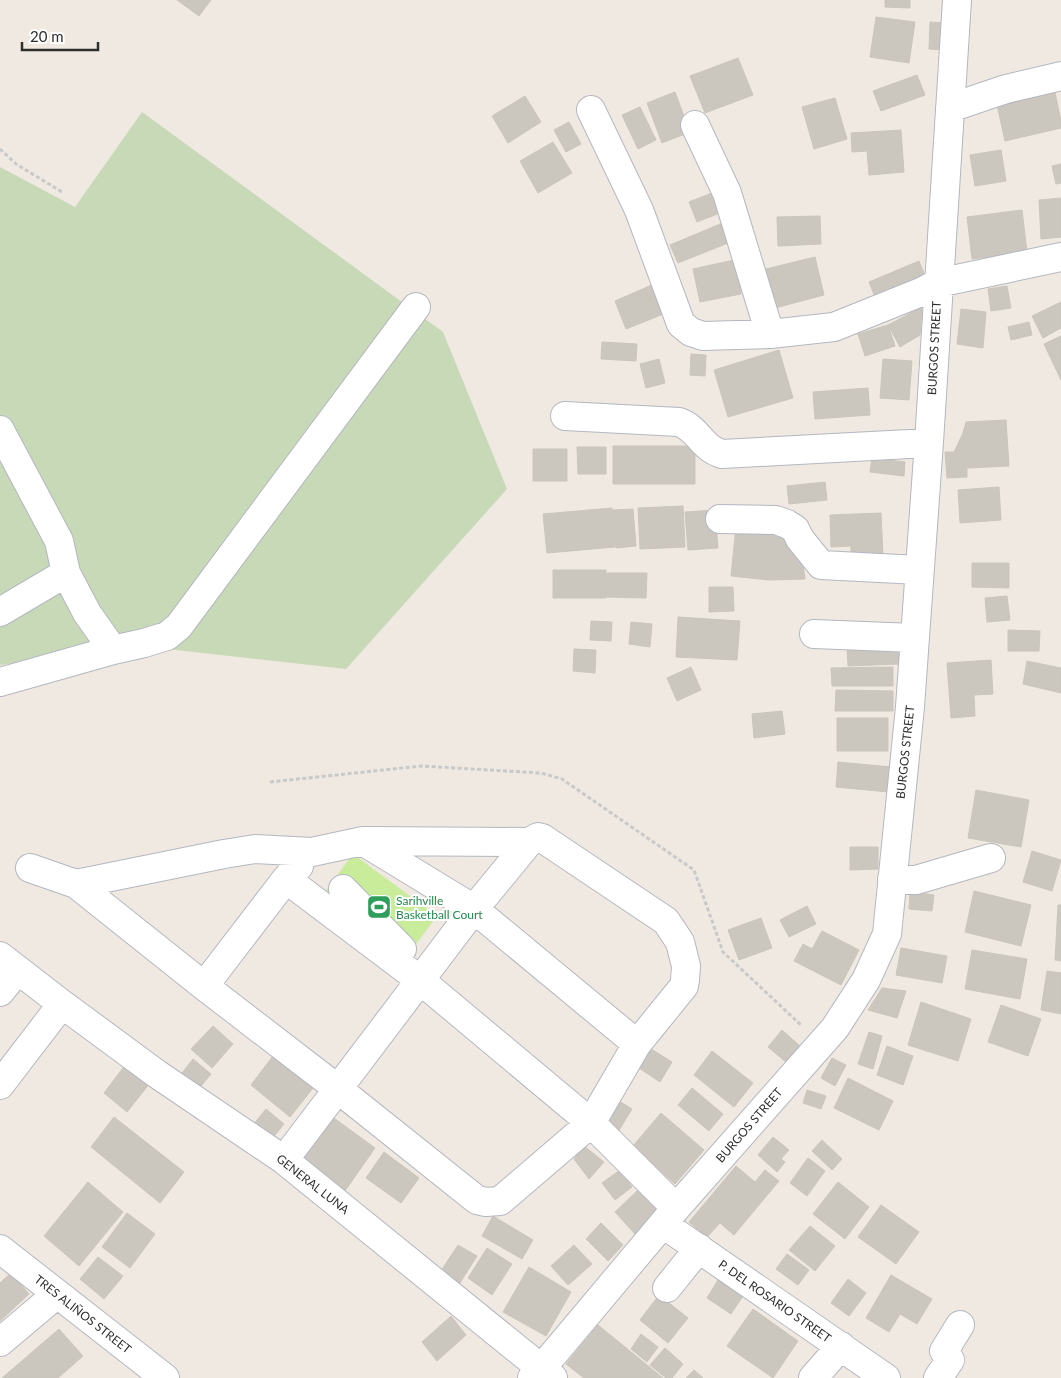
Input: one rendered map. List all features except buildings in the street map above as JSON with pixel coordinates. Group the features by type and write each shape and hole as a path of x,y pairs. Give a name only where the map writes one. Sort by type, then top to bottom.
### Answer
{"street":[{"name":"BURGOS STREET","path":"542,1375 670,1216 835,1028 866,980 887,934 910,707 957,0"},
{"path":"950,108 1006,89 1061,76"},
{"path":"591,110 639,210 681,324 691,332 702,336 770,334 834,327 938,283 1061,257"},
{"path":"694,125 727,193 770,334"},
{"path":"0,682 113,650 144,644 167,636 179,626 416,307"},
{"path":"565,416 679,422 694,430 707,447 722,454 929,442"},
{"path":"0,430 59,541 66,573 87,614 113,650"},
{"path":"720,519 776,520 787,524 795,529 800,539 822,565 919,570"},
{"path":"0,612 66,573"},
{"path":"814,634 914,638"},
{"path":"30,868 76,884 477,1200 486,1202 500,1201 591,1123 637,1044 684,986 685,980 686,966 680,942 666,921 542,838 529,842 363,841 312,852 255,849 76,884"},
{"path":"363,841 474,909 637,1044"},
{"path":"284,1160 474,909 529,842"},
{"path":"204,986 286,879 312,852"},
{"path":"892,879 916,880 991,858"},
{"path":"286,879 423,976"},
{"path":"343,889 423,976"},
{"name":"GENERAL LUNA","path":"3,976 62,1004 157,1074 284,1160 542,1375"},
{"name":"P. DEL ROSARIO STREET","path":"423,976 591,1123 668,1201 670,1216 699,1248 886,1378"},
{"path":"0,1085 62,1004"},
{"path":"666,1288 699,1248"},
{"name":"TRES ALIÑOS STREET","path":"2,1253 166,1378"},
{"path":"0,1342 57,1294"},
{"path":"938,1378 950,1360 944,1351 960,1325"},
{"path":"813,1378 841,1346"}],"path":[{"path":"0,149 16,164 62,192"}],"green space":[{"path":"142,112 443,332 507,489 346,669 150,647 0,665 0,167 75,207"},
{"name":"Sarihville Basketball Court","path":"353,854 437,916 404,960 320,898"}],"place":[{"name":"Sarihville Basketball Court","path":"379,907"}]}
